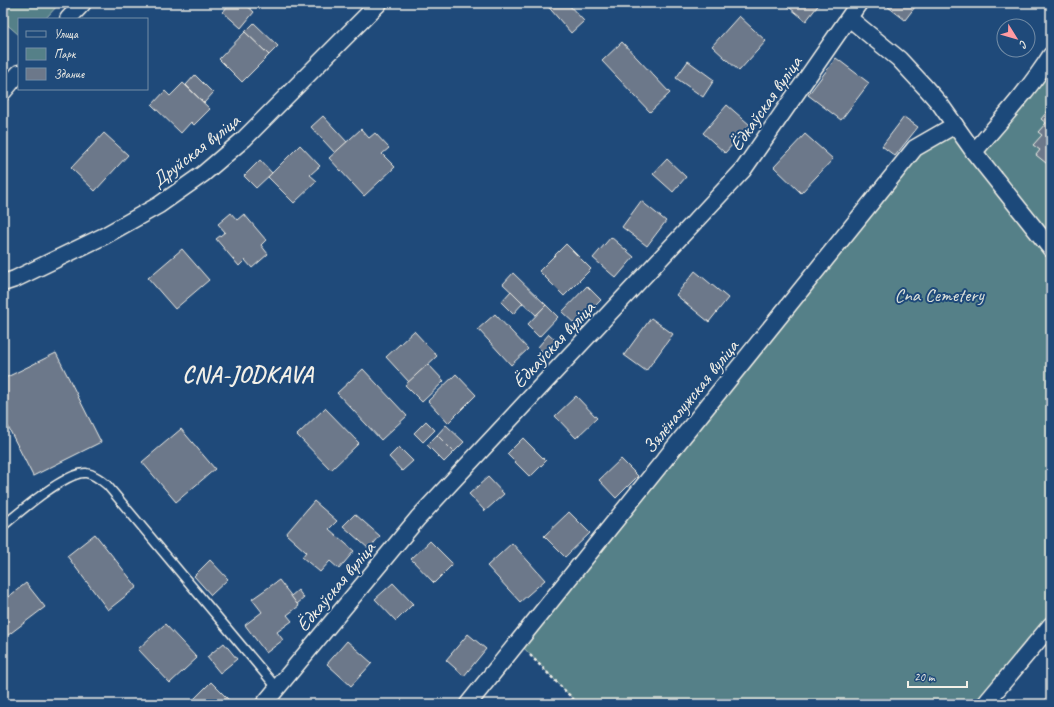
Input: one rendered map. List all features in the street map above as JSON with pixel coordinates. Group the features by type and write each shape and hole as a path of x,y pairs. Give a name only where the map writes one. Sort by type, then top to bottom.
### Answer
{"street":[{"path":"69,18 83,3"},
{"name":"Друйская вуліца","path":"3,283 15,279 104,236 159,205 203,174 244,139 272,112 379,3"},
{"name":"Ёдкаўская вуліца","path":"264,704 418,518 743,170 859,3"},
{"path":"849,18 899,59 935,98 974,152 1051,249"},
{"path":"974,152 1017,101 1051,56"},
{"path":"3,92 18,74"},
{"name":"Зялёналужская вуліца","path":"468,704 916,148 955,125"},
{"path":"985,704 1051,625"}],"lane":[{"path":"3,526 27,506 65,479 76,474 86,473 99,478 107,485 277,688"}],"path":[{"path":"518,642 578,704"}],"green space":[{"path":"3,3 60,3 46,18 18,18 18,34 3,21"},
{"name":"Cna Cemetery","path":"1051,55 1051,249 979,159 1051,263 1051,625 985,704 578,704 518,642 915,148 955,125 974,151"}],"building":[{"path":"230,3 244,3 254,12 241,28 223,12"},
{"path":"545,3 567,3 584,21 571,33"},
{"path":"820,3 806,21 785,4"},
{"path":"883,3 918,3 905,20"},
{"path":"739,16 766,41 739,71 712,46"},
{"path":"254,23 278,46 269,55 245,32"},
{"path":"245,32 269,55 242,82 219,59"},
{"path":"622,42 670,93 650,112 602,61"},
{"path":"836,58 869,83 841,120 808,95"},
{"path":"688,61 714,80 703,97 676,78"},
{"path":"195,75 213,93 204,103 186,85"},
{"path":"183,83 210,109 194,125 191,122 181,133 152,105 165,91 170,96"},
{"path":"727,105 750,125 725,153 703,133"},
{"path":"1051,107 1051,167 1036,155 1040,150 1033,145 1042,135 1038,132 1046,123 1041,119"},
{"path":"323,116 347,142 335,153 311,127"},
{"path":"904,117 918,127 895,156 882,146"},
{"path":"361,129 369,138 375,133 389,148 382,154 395,167 364,196 329,158"},
{"path":"104,133 128,155 95,191 71,168"},
{"path":"805,134 833,159 801,193 774,167"},
{"path":"300,145 320,166 310,175 317,181 294,203 268,177"},
{"path":"667,159 686,177 673,192 653,174"},
{"path":"260,160 272,173 256,188 244,176"},
{"path":"641,201 666,221 647,246 622,227"},
{"path":"231,213 237,220 244,214 266,240 261,245 268,254 252,268 245,260 239,266 216,239 225,232 218,224"},
{"path":"611,237 634,257 616,278 593,258"},
{"path":"566,244 591,269 564,296 539,271"},
{"path":"182,249 209,280 175,309 148,278"},
{"path":"695,271 728,298 709,322 676,295"},
{"path":"513,273 546,305 536,315 503,284"},
{"path":"587,286 601,300 576,325 562,312"},
{"path":"511,291 523,303 513,314 501,302"},
{"path":"546,305 558,317 539,337 527,325"},
{"path":"495,314 528,349 511,365 478,329"},
{"path":"651,318 673,334 646,371 624,355"},
{"path":"414,331 437,356 409,382 386,357"},
{"path":"549,334 560,344 548,357 538,347"},
{"path":"56,353 101,442 33,476 3,417 3,379"},
{"path":"428,364 444,381 422,402 405,385"},
{"path":"363,369 407,416 381,440 337,393"},
{"path":"456,374 476,395 448,423 428,401"},
{"path":"576,396 597,418 576,438 555,416"},
{"path":"325,408 359,443 331,470 297,435"},
{"path":"426,421 435,430 423,442 414,433"},
{"path":"446,425 464,442 454,452 437,435"},
{"path":"181,429 215,469 176,502 142,462"},
{"path":"437,435 454,452 444,462 427,445"},
{"path":"523,438 546,461 530,477 507,454"},
{"path":"399,447 413,461 402,471 389,457"},
{"path":"621,459 638,476 616,498 599,480"},
{"path":"488,477 504,494 485,511 469,494"},
{"path":"314,501 337,521 329,529 354,551 339,569 330,561 320,572 302,557 306,552 286,534"},
{"path":"569,512 590,533 565,557 544,536"},
{"path":"355,514 380,536 369,549 343,526"},
{"path":"95,534 137,587 108,610 67,556"},
{"path":"430,541 453,564 434,583 411,559"},
{"path":"512,543 545,580 520,602 487,566"},
{"path":"210,560 228,579 211,595 194,576"},
{"path":"279,580 299,606 287,615 292,621 277,632 283,640 266,653 245,625 262,612 252,599"},
{"path":"26,583 45,607 3,639 3,601"},
{"path":"393,583 413,604 396,621 375,599"},
{"path":"298,590 304,598 297,604 291,596"},
{"path":"165,624 197,658 170,683 138,649"},
{"path":"468,634 486,649 464,676 446,660"},
{"path":"347,641 372,663 351,686 327,664"},
{"path":"224,643 237,659 220,673 207,657"},
{"path":"211,682 233,704 189,704"}],"district":[{"name":"CNA-JODKAVA","path":"248,374"}]}
